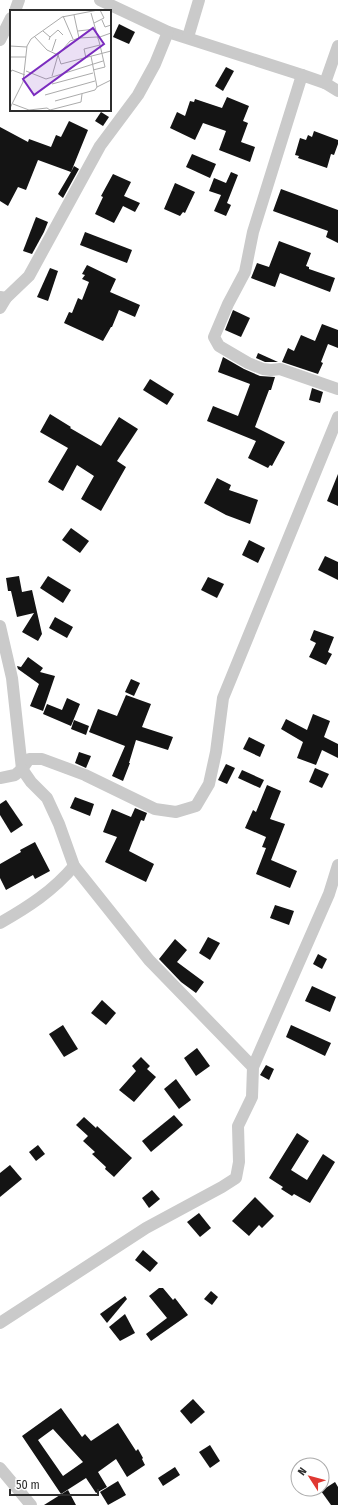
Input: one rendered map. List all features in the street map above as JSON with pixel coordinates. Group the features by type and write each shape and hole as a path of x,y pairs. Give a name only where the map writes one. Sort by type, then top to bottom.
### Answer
{"street":[{"path":"15,10 19,0"},
{"path":"100,0 168,32 188,37 302,75 325,83 338,91"},
{"path":"188,37 199,0"},
{"path":"0,40 10,20"},
{"path":"2,301 29,276 100,146 138,95 155,64 168,32"},
{"path":"325,83 338,46"},
{"path":"302,75 252,232 245,272 228,304 214,337 219,346 248,363 263,369 280,369 338,389"},
{"path":"0,778 15,774 22,769 29,759 42,759 85,775 155,809 176,812 196,806 209,784 216,752 223,698 338,417"},
{"path":"0,626 12,678 22,769 31,782 47,798 59,824 74,866 149,960 253,1067"},
{"path":"0,1323 146,1228 236,1178 239,1162 238,1126 252,1097 253,1067 328,894 338,865"},
{"path":"0,923 37,901 63,879 74,866"},
{"path":"0,1468 31,1505"}],"building":[{"path":"119,24 135,32 129,44 113,37"},
{"path":"226,67 234,71 223,91 215,86"},
{"path":"227,97 249,106 243,121 248,123 241,142 255,147 250,162 219,150 226,131 203,123 195,140 170,128 177,112 185,116 190,101 194,102 195,99 222,108"},
{"path":"101,112 109,117 103,126 95,121"},
{"path":"69,121 88,130 71,172 38,160 26,190 18,187 8,206 0,201 0,127 28,142 29,139 51,147 56,135 61,137"},
{"path":"314,131 338,140 334,155 331,154 327,168 298,158 299,156 295,155 300,138 306,140 308,135 312,137"},
{"path":"192,154 216,164 210,178 186,167"},
{"path":"74,166 79,169 63,198 58,194"},
{"path":"231,172 238,175 227,203 231,205 226,216 214,211 221,195 209,191 214,178 226,183"},
{"path":"113,174 131,182 124,196 140,203 135,212 123,206 114,223 95,214 103,197 101,196"},
{"path":"175,183 195,192 185,213 183,212 180,216 164,209"},
{"path":"281,189 338,210 338,243 326,237 328,231 273,211"},
{"path":"36,217 48,222 32,254 23,251"},
{"path":"85,232 132,250 127,263 80,245"},
{"path":"279,241 311,253 306,266 309,267 309,269 335,278 330,292 280,273 275,287 251,278 257,263 269,267"},
{"path":"87,265 116,279 110,292 140,305 135,317 119,310 112,327 103,341 64,323 69,312 72,313 78,298 82,300 89,282 82,279 85,275 82,274"},
{"path":"50,268 58,271 48,301 37,297"},
{"path":"233,310 250,318 241,337 225,330"},
{"path":"322,324 338,330 338,348 328,344 321,362 323,363 318,374 282,362 288,348 294,351 301,335 315,341"},
{"path":"258,353 278,362 265,362 256,358"},
{"path":"223,357 260,376 275,377 255,427 285,442 272,466 270,465 268,468 248,458 256,441 207,421 213,406 238,416 250,384 218,372"},
{"path":"150,379 174,394 167,405 143,390"},
{"path":"312,388 323,392 320,403 309,400"},
{"path":"50,414 71,427 70,428 101,446 119,417 138,429 117,461 126,467 101,511 81,499 94,476 77,465 63,491 48,482 68,448 40,432"},
{"path":"338,474 338,506 327,501"},
{"path":"217,478 231,485 229,490 258,500 250,524 226,515 204,503"},
{"path":"71,528 89,541 80,553 62,540"},
{"path":"249,540 265,548 258,563 242,555"},
{"path":"325,556 338,562 338,580 318,570"},
{"path":"19,576 22,592 32,590 42,634 38,641 22,632 34,613 17,617 11,591 8,591 6,578"},
{"path":"48,576 71,590 63,603 40,588"},
{"path":"208,577 224,584 217,598 201,590"},
{"path":"55,617 73,627 67,638 49,628"},
{"path":"314,630 334,637 328,652 332,654 326,665 309,657 316,643 310,640"},
{"path":"28,657 43,668 40,672 55,676 43,711 30,706 39,684 18,669 17,666 21,667"},
{"path":"131,679 140,683 134,696 125,692"},
{"path":"126,695 151,704 142,727 173,737 168,750 136,740 130,763 123,781 112,776 125,746 89,732 98,709 117,716"},
{"path":"67,698 80,704 71,726 43,714 47,704 62,710"},
{"path":"313,714 330,721 324,737 338,744 338,758 322,750 316,765 297,758 303,742 281,729 286,719 307,730"},
{"path":"74,720 89,726 86,735 71,729"},
{"path":"249,737 265,745 260,757 243,749"},
{"path":"79,752 91,756 86,768 75,763"},
{"path":"226,764 235,768 227,784 218,780"},
{"path":"315,768 329,774 322,788 309,782"},
{"path":"242,770 264,780 260,788 238,778"},
{"path":"267,785 281,791 270,819 285,824 271,860 297,871 290,888 256,874 266,848 262,847 266,837 245,828 253,810 256,812"},
{"path":"75,797 94,804 90,816 70,808"},
{"path":"6,800 23,825 11,833 0,815 0,804"},
{"path":"135,808 147,813 144,821 141,820 129,851 154,864 146,882 105,862 117,837 103,832 112,809 131,817"},
{"path":"35,842 50,871 35,879 33,875 6,890 0,878 0,864 21,852 20,850"},
{"path":"275,905 294,911 289,925 270,918"},
{"path":"208,937 220,943 210,960 199,953"},
{"path":"175,939 187,950 177,962 204,982 196,993 181,982 159,959"},
{"path":"318,954 327,959 322,969 313,964"},
{"path":"312,986 336,997 330,1012 305,1001"},
{"path":"102,1000 116,1013 106,1025 91,1013"},
{"path":"63,1025 78,1049 64,1057 49,1034"},
{"path":"291,1025 331,1043 325,1056 286,1037"},
{"path":"197,1048 210,1066 196,1076 184,1058"},
{"path":"141,1057 150,1066 147,1069 156,1077 134,1102 119,1090 136,1071 132,1066"},
{"path":"266,1065 274,1069 269,1080 260,1075"},
{"path":"176,1079 191,1100 179,1109 164,1089"},
{"path":"174,1115 183,1125 151,1152 142,1141"},
{"path":"84,1117 96,1128 97,1126 132,1158 114,1177 92,1154 95,1152 83,1141 88,1136 76,1125"},
{"path":"297,1133 309,1141 291,1170 307,1180 323,1154 335,1162 310,1203 294,1194 292,1196 281,1189 283,1187 269,1178"},
{"path":"38,1145 45,1154 36,1161 29,1152"},
{"path":"10,1165 22,1179 0,1197 0,1173"},
{"path":"152,1190 160,1199 149,1208 142,1198"},
{"path":"255,1197 274,1216 262,1228 259,1225 249,1236 232,1221"},
{"path":"199,1213 211,1228 200,1237 187,1222"},
{"path":"143,1250 158,1263 150,1272 135,1260"},
{"path":"159,1288 163,1288 173,1300 175,1298 188,1315 151,1341 146,1334 167,1318 149,1296"},
{"path":"211,1291 218,1297 212,1305 204,1299"},
{"path":"125,1296 127,1299 107,1323 100,1314"},
{"path":"125,1314 135,1333 120,1341 109,1327"},
{"path":"193,1399 205,1412 191,1424 180,1411"},
{"path":"61,1408 82,1437 85,1434 91,1441 118,1423 136,1451 138,1449 145,1465 127,1477 116,1459 98,1472 107,1487 96,1493 86,1478 61,1494 22,1436","holes":["53,1429 83,1462 63,1476 38,1440"]},
{"path":"210,1445 220,1461 210,1468 199,1452"},
{"path":"175,1467 180,1475 163,1486 158,1478"},
{"path":"118,1481 126,1495 108,1505 100,1492"},
{"path":"335,1482 338,1487 338,1505 331,1505 325,1497 330,1497 330,1485"},
{"path":"68,1490 76,1505 44,1505"}]}
